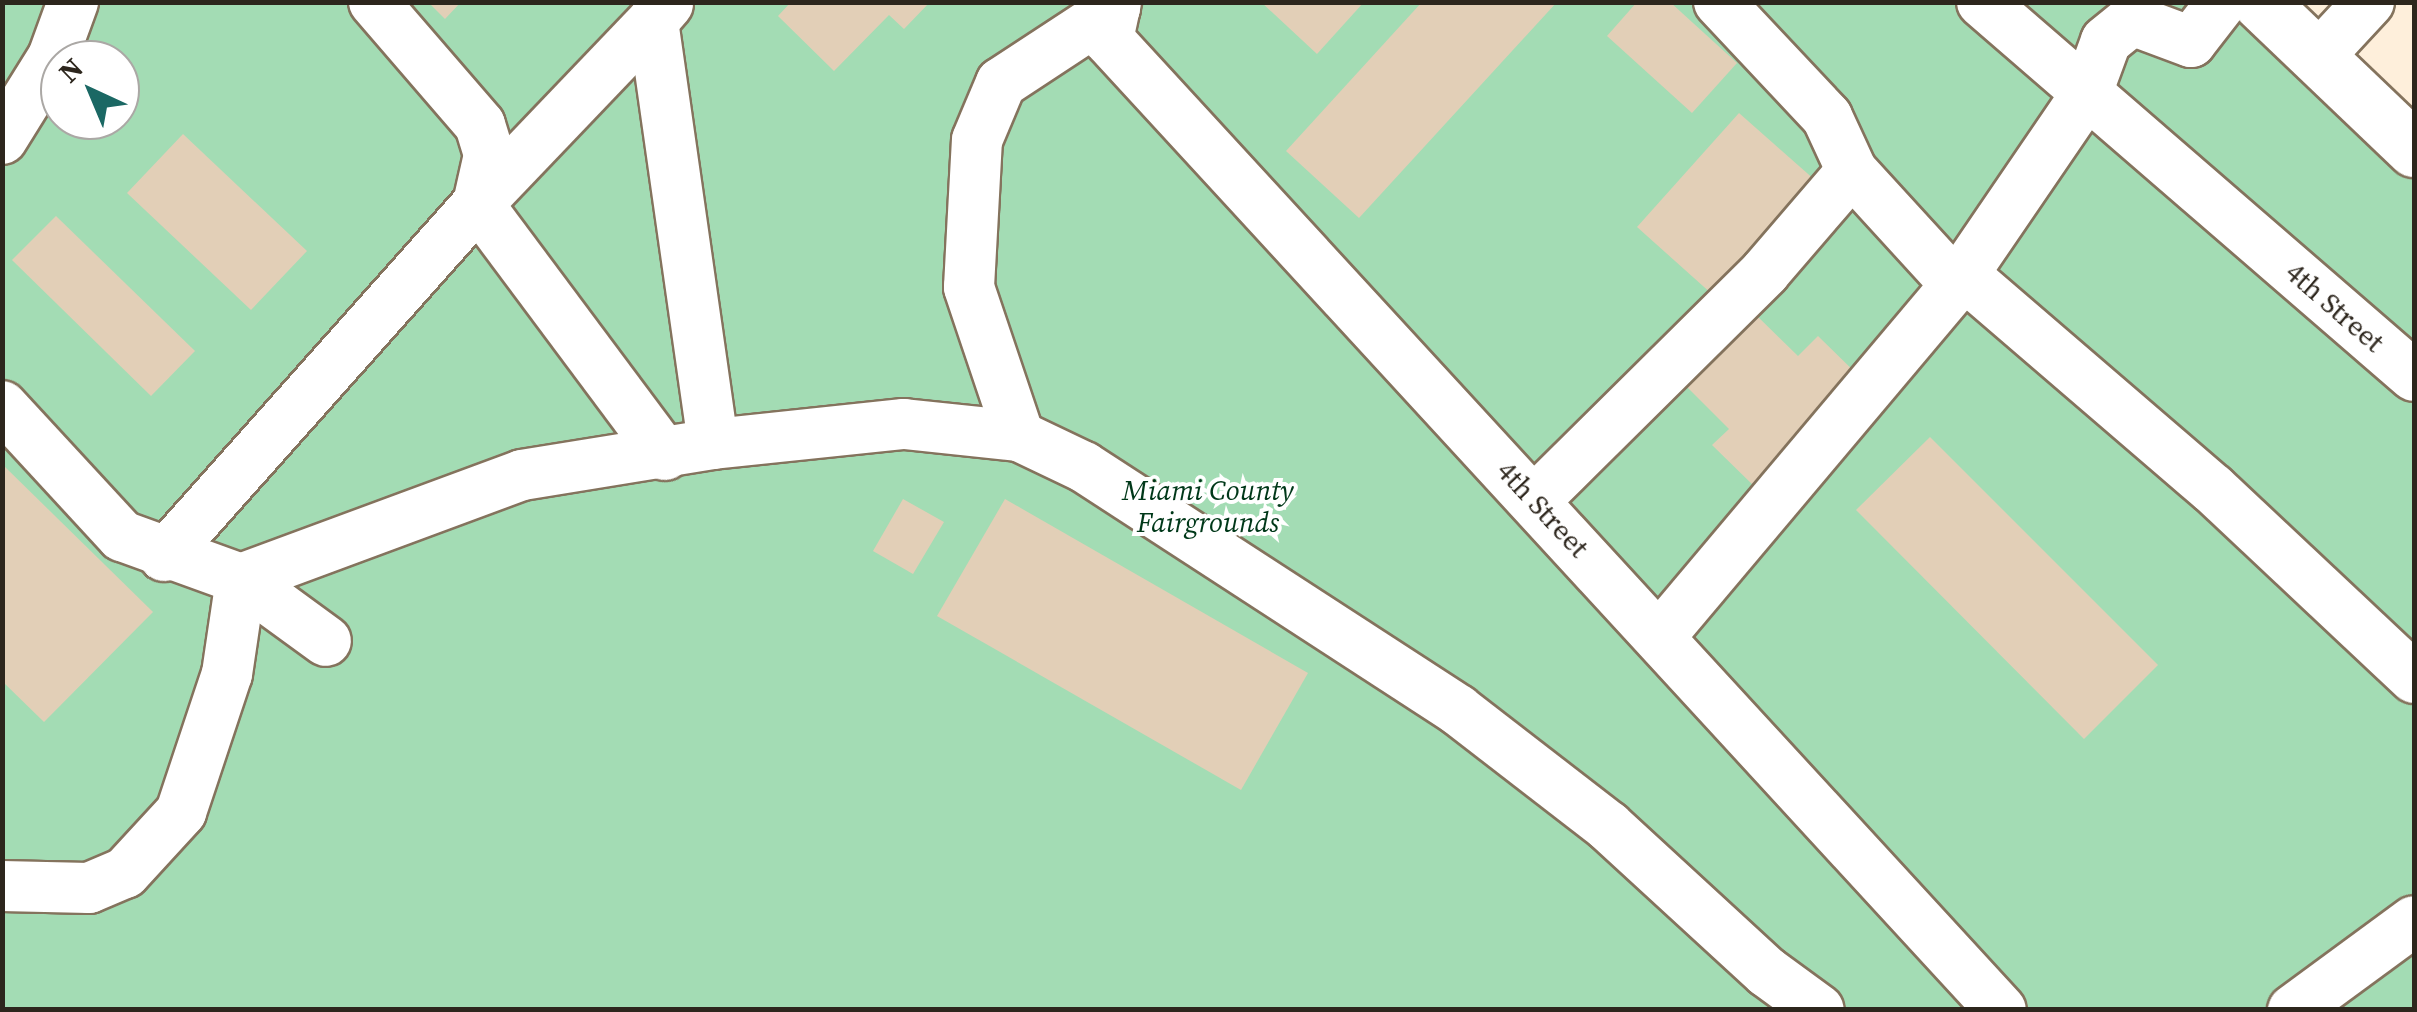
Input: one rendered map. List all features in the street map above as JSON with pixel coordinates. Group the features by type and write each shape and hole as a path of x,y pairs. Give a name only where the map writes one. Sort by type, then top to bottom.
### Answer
{"main road":[{"path":"2260,2 2414,149"}],"lane":[{"path":"2,139 54,57 73,2"},
{"path":"374,2 480,126 489,155 478,204 665,455"},
{"path":"1719,2 1827,116 1852,171 1960,280 2214,488 2414,678"},
{"name":"4th Street","path":"1982,2 2414,376"},
{"path":"1660,635 1960,280 2087,93 2106,41 2132,20 2191,42 2222,2"},
{"path":"2318,58 2369,2"},
{"path":"1019,436 969,287 977,140 1001,83 1113,4"},
{"name":"4th Street","path":"1113,4 1108,39 2001,1010"},
{"path":"164,556 478,204 661,12"},
{"path":"661,12 713,444"},
{"path":"1535,500 1764,272 1852,171"},
{"path":"2,406 122,536 164,556 241,579 326,641"},
{"path":"241,579 522,476 713,444 904,424 1019,436 1084,466 1458,710 1608,826 1768,972 1818,1010"},
{"path":"2,886 89,888 126,873 182,812 227,674 241,579"},
{"path":"2293,1010 2414,921"}],"green space":[{"name":"Miami County Fairgrounds","path":"2,3 2260,3 2414,149 2414,1009 3,1009"}],"building":[{"path":"428,2 461,2 445,19"},
{"path":"791,2 930,2 904,29 889,15 834,71 778,16"},
{"path":"1261,2 1364,2 1317,54"},
{"path":"1422,2 1557,2 1359,218 1286,151"},
{"path":"1637,2 1670,2 1737,63 1692,113 1607,36"},
{"path":"1739,113 1816,181 1713,295 1637,227"},
{"path":"183,134 307,251 251,310 127,193"},
{"path":"56,216 195,351 151,396 12,260"},
{"path":"1751,310 1798,356 1818,336 1863,380 1756,488 1712,445 1729,429 1681,381"},
{"path":"1930,437 2158,665 2084,739 1856,510"},
{"path":"2,464 153,612 44,722 2,681"},
{"path":"903,499 944,522 913,574 873,551"},
{"path":"1005,499 1308,673 1241,790 937,616"}]}
